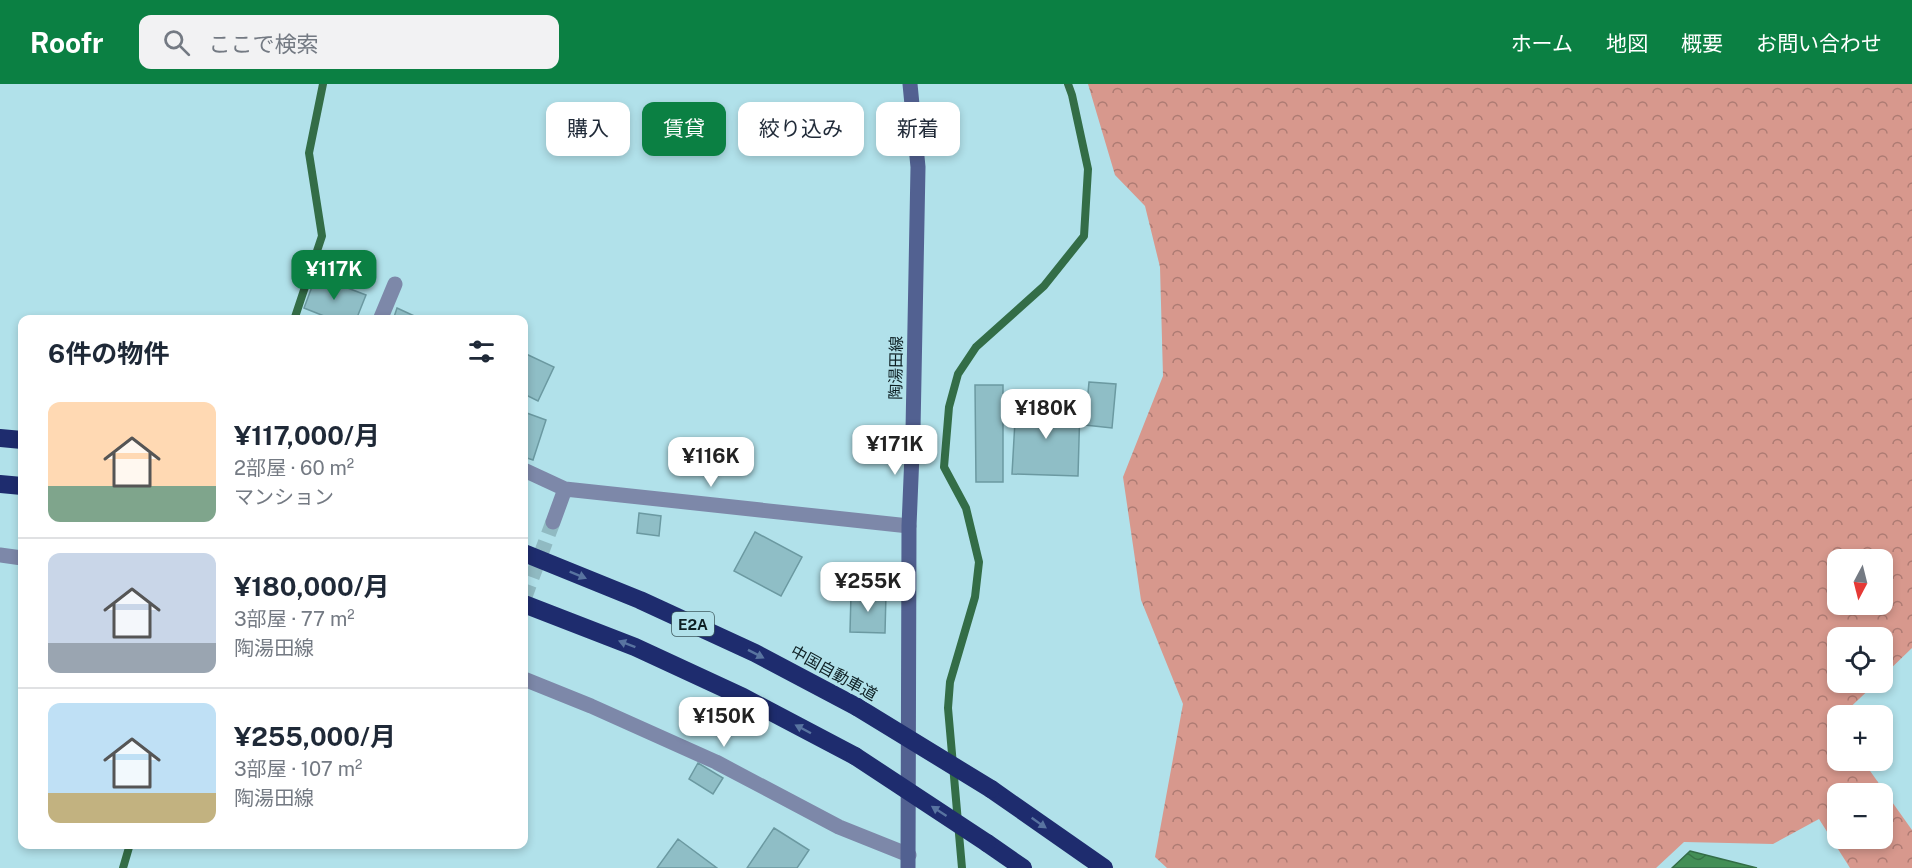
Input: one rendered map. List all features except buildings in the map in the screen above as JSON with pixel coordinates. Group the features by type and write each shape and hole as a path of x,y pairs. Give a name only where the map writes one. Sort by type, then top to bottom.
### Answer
{"highway":[{"path":"0,438 18,440"},
{"path":"0,484 18,486"},
{"name":"中国自動車道","path":"528,555 640,600 755,653 857,707 991,789 1104,868"},
{"path":"528,606 635,647 743,697 855,756 1023,868"}],"main road":[{"name":"陶湯田線","path":"908,861 909,526 914,430 918,167 910,84"}],"street":[{"path":"382,315 395,284"},
{"path":"528,472 565,489 909,526"},
{"path":"553,522 565,489"},
{"path":"0,555 18,557"},
{"path":"528,680 716,762 908,861"}],"green space":[{"path":"1088,84 1912,84 1912,648 1893,666 1893,627 1827,627 1827,693 1865,693 1853,705 1827,705 1827,771 1870,771 1879,783 1827,783 1827,832 1819,819 1773,844 1684,842 1656,868 1167,868 1155,857 1183,704 1141,600 1123,477 1163,376 1160,267 1145,206 1115,175"},
{"path":"1893,803 1912,830 1912,868 1850,868 1838,849 1893,849"}],"water":[{"path":"1690,851 1757,868 1672,868"}],"waterway":[{"path":"296,315 322,236 309,153 323,84"},
{"path":"962,868 948,708 950,682 975,597 979,562 966,508 944,467 949,407 958,374 976,347 1044,286 1084,236 1088,169 1068,84"},
{"path":"123,868 129,849"}],"tunnel":[{"path":"528,588 553,522"}]}
